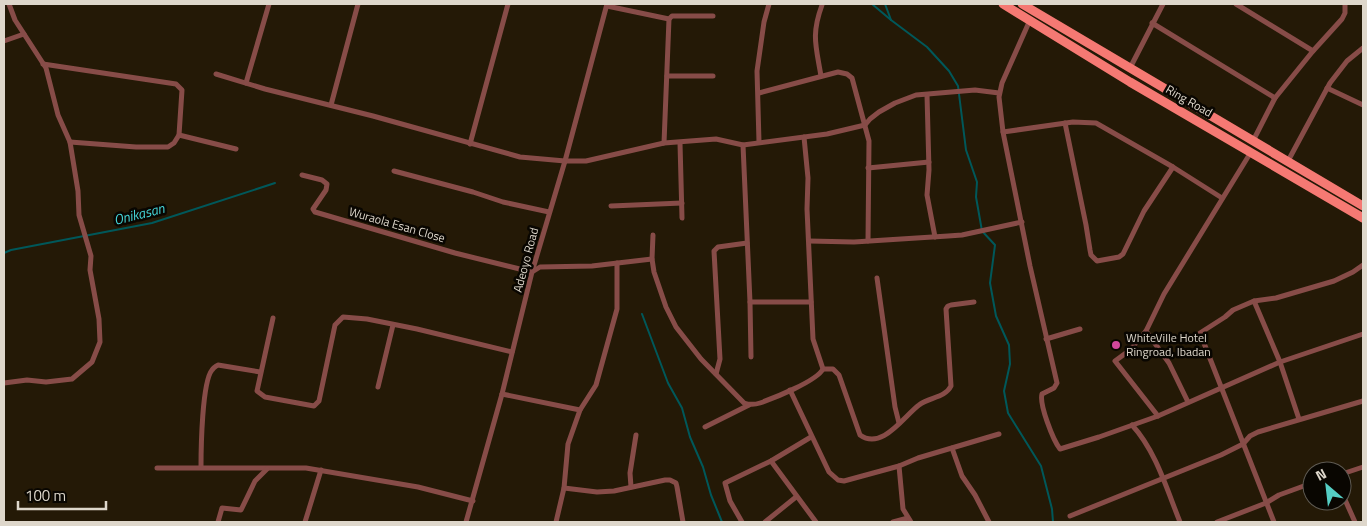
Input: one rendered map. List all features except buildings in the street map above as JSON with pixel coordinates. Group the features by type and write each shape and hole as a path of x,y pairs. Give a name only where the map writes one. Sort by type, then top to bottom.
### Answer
{"main road":[{"name":"Ring Road","path":"1003,4 1130,82 1363,218"},
{"name":"Ring Road","path":"1022,4 1363,206"}],"street":[{"path":"4,383 27,380 46,382 72,379 92,362 100,342 90,270 91,256 79,216 78,191 70,142 58,115 46,68 24,34 9,4"},
{"path":"246,83 269,4"},
{"path":"331,105 358,4"},
{"path":"470,144 508,4"},
{"path":"758,142 758,66 769,4"},
{"path":"1130,68 1163,4"},
{"path":"1236,4 1313,51"},
{"path":"1253,141 1275,98 1342,19 1345,4"},
{"path":"607,5 669,19 672,16 713,16"},
{"name":"Adeoyo Road","path":"466,522 502,394 532,272 565,161 607,5"},
{"path":"822,5 814,36 822,76"},
{"path":"664,143 669,19"},
{"path":"1030,20 1017,46 999,92 1003,132 1057,386 1042,394 1041,402 1060,449 1100,438 1158,416 1280,362 1363,334"},
{"path":"1152,24 1275,98"},
{"path":"4,41 24,34"},
{"path":"1288,161 1327,88 1347,61 1363,48"},
{"path":"43,64 176,84 182,90 179,135 174,143 168,147 70,142"},
{"path":"759,93 844,72 852,78 869,141 868,241"},
{"path":"216,74 520,157 565,161 586,161 664,143 716,139 743,145 826,134 865,125 870,119 895,103 916,95 965,90 999,92"},
{"path":"668,76 713,76"},
{"path":"1327,88 1363,105"},
{"path":"927,95 927,195 935,237"},
{"path":"1003,132 1082,121 1096,123 1173,166 1222,198"},
{"path":"1065,123 1091,255 1096,261 1119,257 1123,254 1144,211 1173,166"},
{"path":"179,135 236,149"},
{"path":"804,137 808,178 807,210 814,344 823,368"},
{"path":"680,143 682,218"},
{"path":"743,145 751,357"},
{"path":"1158,416 1115,361 1130,350 1146,331 1164,294 1252,152"},
{"path":"868,168 928,162"},
{"path":"394,171 503,202 550,212"},
{"name":"Wuraola Esan Close","path":"302,175 322,180 327,184 326,190 313,210 315,212 532,272"},
{"path":"611,206 682,202"},
{"path":"809,240 868,241 962,235 1022,222"},
{"path":"653,235 652,259 666,307 676,327 687,343 738,398 750,405"},
{"path":"716,374 720,359 714,251 718,247 747,243"},
{"path":"532,272 540,267 592,266 652,259"},
{"path":"556,522 564,488 568,444 580,410 596,386 617,309 617,264"},
{"path":"1274,522 1200,333 1234,310 1254,301 1276,298 1334,280 1353,272 1363,265"},
{"path":"878,278 894,407 899,423"},
{"path":"1254,301 1280,362 1299,419"},
{"path":"750,302 811,302"},
{"path":"823,368 833,369 839,375 860,435 870,439 884,436 918,405 949,391 952,386 947,307 974,302"},
{"path":"273,318 257,388 259,394 265,397 314,406 319,401 335,325 340,319 350,316 512,352"},
{"path":"378,387 394,325"},
{"path":"1046,339 1080,329"},
{"path":"1146,331 1169,363 1188,402"},
{"path":"201,467 203,412 211,370 218,365 260,372"},
{"path":"705,427 750,405 760,403 790,390 817,376 823,368"},
{"path":"790,390 829,472 838,480 844,481 858,478 999,434"},
{"path":"502,394 580,410"},
{"path":"1070,516 1243,444 1250,436 1258,432 1363,402"},
{"path":"1132,425 1143,440 1163,478 1180,522"},
{"path":"632,487 630,472 636,436"},
{"path":"740,521 730,501 725,483 770,461 811,437"},
{"path":"952,448 962,476 976,495 989,522"},
{"path":"770,461 816,522"},
{"path":"894,522 909,520 903,509 899,466"},
{"path":"157,468 306,468 418,487 473,501"},
{"path":"218,522 222,508 241,510 255,481 267,469"},
{"path":"305,522 321,470"},
{"path":"564,488 597,492 670,480 676,482 683,522"},
{"path":"1218,522 1302,487"},
{"path":"765,522 796,497"}],"waterway":[{"path":"872,4 891,20"},
{"path":"885,4 891,20 927,47 949,71 958,86 966,150 977,182 976,197 982,231 995,245 990,283 996,316 1009,345 1010,364 1004,391 1008,413 1041,466 1052,509 1053,522"},
{"name":"Onikasan","path":"4,253 11,250 152,223 275,183"},
{"path":"642,314 668,383 682,408 690,437 703,467 711,495 722,522"}],"place":[{"name":"WhiteVille Hotel Ringroad, Ibadan","path":"1116,345"}]}
